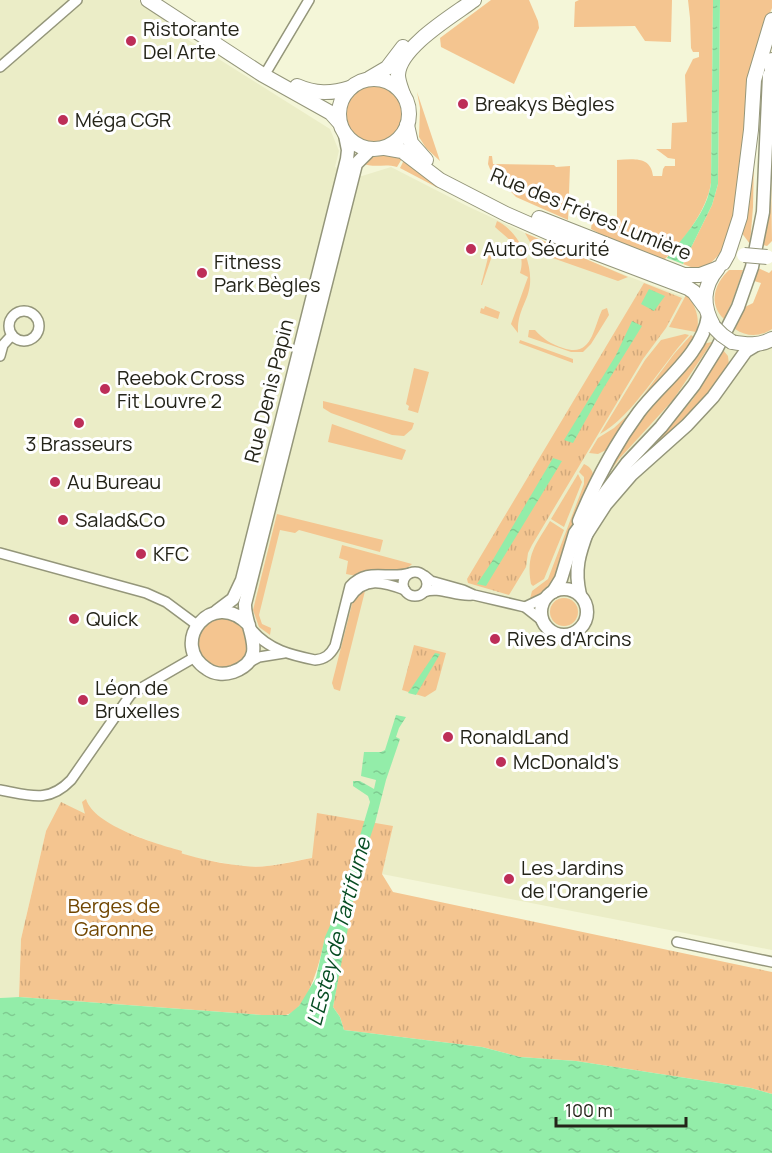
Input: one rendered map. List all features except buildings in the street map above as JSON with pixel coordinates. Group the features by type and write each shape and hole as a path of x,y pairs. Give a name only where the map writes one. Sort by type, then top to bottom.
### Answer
{"main road":[{"path":"148,0 255,70 331,113 339,122 345,135 360,147 370,150 385,148 396,142 407,125 409,114 398,73 405,56 424,38 474,0"},
{"path":"163,0 202,28 308,91 337,92 383,72 409,39 460,0"},
{"path":"772,20 764,41 772,86"},
{"path":"709,317 706,288 729,254 740,217 751,130 754,81 768,62"},
{"path":"368,79 387,81 403,94"},
{"path":"339,122 340,103 350,88"},
{"name":"Rue des Frères Lumière","path":"407,125 411,143 425,159 451,177 568,231 684,275 700,275 744,255 769,259"},
{"name":"Rue des Frères Lumière","path":"385,148 402,152 440,180 506,214 588,250 688,288 694,292 722,335 732,342 756,345"},
{"path":"756,345 772,339"}],"street":[{"path":"0,67 77,0"},
{"path":"268,69 309,0"},
{"path":"544,621 542,608 561,579 581,534 600,501 627,463 688,393 717,348 738,307 758,244 759,227 756,214 768,62"},
{"name":"Rue Denis Papin","path":"216,612 233,599 242,580 347,159 345,135"},
{"name":"Rue Denis Papin","path":"250,628 245,613 245,604 356,164 370,150"},
{"path":"580,595 577,567 589,496 622,435 654,393 697,346 709,317"},
{"path":"0,356 3,345 12,336"},
{"path":"581,534 631,475 687,425 713,397 746,351 756,345"},
{"path":"0,553 146,592 166,602 197,625"},
{"path":"284,653 259,657 229,673 219,674 201,665 195,657 192,641 197,625 208,615 216,612 234,613 263,642 284,653 315,660 325,658 335,646 350,586 362,576 394,577 418,572 431,581 474,595 525,607 560,634 577,630 582,626 587,614 585,601 580,595 567,589 525,607"},
{"path":"405,590 403,582 410,573"},
{"path":"424,592 427,586 425,576"},
{"path":"345,605 354,591 368,583 384,584 405,590 413,596 434,589 462,596 474,595"},
{"path":"246,664 254,648 250,628"},
{"path":"0,790 45,796 60,790 71,780 135,689 195,657"},
{"path":"677,942 772,962"}],"shaded area":[{"path":"0,0 139,0 190,41 330,129 339,151 335,167 362,176 391,167 467,206 562,250 772,328 772,950 382,874 392,826 312,858 268,866 245,867 191,857 108,825 46,831 21,939 19,997 0,998"}],"green space":[{"path":"491,0 529,0 538,21 539,28 514,84 441,47 440,38"},
{"path":"579,0 672,0 671,42 645,41 635,26 574,27 575,2"},
{"path":"688,0 713,0 711,183 705,204 693,225 663,261 613,241 591,229 592,222 617,222 617,160 635,159 645,162 652,170 653,176 662,176 665,166 675,166 675,159 668,158 656,149 671,149 672,123 687,122 685,75 693,59 699,57 699,52 693,52 691,48"},
{"path":"720,0 772,0 772,8 758,42 753,64 733,229 714,260 696,269 683,264 712,205 718,184"},
{"path":"368,86 380,86 390,90 398,98 402,114 398,130 390,138 380,142 368,142 358,138 350,130 346,120 346,108 350,98 358,90"},
{"path":"417,92 440,161 426,148 419,137 420,108"},
{"path":"393,153 403,157 397,167 371,166 361,163 369,158"},
{"path":"489,156 492,156 493,164 570,166 568,220 516,197 490,169"},
{"path":"405,158 438,183 438,188 400,168"},
{"path":"754,158 753,207 750,244 741,232"},
{"path":"771,177 772,241 767,246 763,245 768,218"},
{"path":"497,221 517,239 529,265 530,284 519,318 518,333 511,324 528,277 520,273 522,265 519,252 495,227"},
{"path":"525,233 628,277 618,281 544,255 534,249"},
{"path":"492,242 496,244 481,285"},
{"path":"758,268 769,273 772,270 772,329 763,334 749,335 735,329 745,307 753,303 761,283 754,281"},
{"path":"729,270 743,270 724,319 716,307 715,294 720,281"},
{"path":"644,283 682,298 666,328 643,359 532,545 526,567 509,595 468,583 467,579"},
{"path":"686,295 696,312 698,323 696,332 669,327"},
{"path":"485,306 500,312 498,319 480,313 481,308 484,309"},
{"path":"607,308 609,315 591,344 583,352 571,352 528,337 529,330 535,330 551,343 573,350 580,349 590,340 602,310"},
{"path":"689,335 636,402 612,426 600,434 645,360 661,340"},
{"path":"691,335 697,339 608,449 598,454 589,453 598,438 614,428 630,413"},
{"path":"520,340 573,359 573,363 519,343"},
{"path":"712,342 673,400 619,459 599,487 633,426 702,344"},
{"path":"723,350 728,356 729,365 703,402 638,462 693,399"},
{"path":"414,368 429,372 418,413 408,410 409,406 406,404"},
{"path":"323,401 414,423 412,429 404,436 392,435 331,413 323,408"},
{"path":"332,424 406,450 402,460 328,442"},
{"path":"584,464 591,470 594,479 558,574 546,589 530,599 532,591 548,579 584,484 584,477 579,472"},
{"path":"578,474 582,482 564,527 551,519"},
{"path":"277,514 383,540 380,552 299,530 295,533 280,530 259,615 262,624 271,628 270,635 259,627 253,610"},
{"path":"550,521 564,530 544,579 533,586 530,574 531,557"},
{"path":"342,545 412,564 399,571 381,575 346,574 348,561 339,558"},
{"path":"365,591 340,691 334,689 332,683 352,604 357,595"},
{"path":"564,598 574,602 578,612 574,622 564,626 554,622 550,612 554,602"},
{"path":"224,616 240,625 245,633 247,650 244,658 238,664 228,668 218,668 208,665 195,646 202,624"},
{"path":"414,645 446,653 436,690 425,697 402,690"},
{"path":"86,799 91,809 113,825 143,839 182,851 180,863 86,818 82,802"},
{"name":"Berges de Garonne","path":"61,802 127,833 173,850 220,863 252,867 278,865 312,858 317,813 393,826 382,874 393,892 772,972 772,1094 751,1088 576,1061 520,1057 482,1047 344,1030 340,1017 333,1007 344,944 325,938 313,982 301,1004 286,1015 19,997 21,939 46,831"}],"water":[{"path":"713,0 720,0 718,184 712,205 683,264 667,258 700,214 711,183"},
{"path":"649,289 665,296 654,311 641,304"},
{"path":"632,321 642,326 573,443 564,440 616,355"},
{"path":"553,458 562,461 486,586 477,584 491,563"},
{"path":"435,653 440,654 416,695 408,693"},
{"name":"L'Estey de Tartifume","path":"396,715 406,717 396,737 400,739 359,870 333,1007 340,1017 344,1030 482,1047 520,1057 576,1061 751,1088 772,1094 772,1153 0,1153 0,998 19,997 262,1015 288,1015 299,1006 316,978 325,937 340,903 370,802 368,796 353,786 353,781 360,781 374,789 376,780 361,776 364,752 385,750"}],"place":[{"name":"Ristorante Del Arte","path":"131,41"},
{"name":"Breakys Bègles","path":"463,104"},
{"name":"Méga CGR","path":"63,120"},
{"name":"Auto Sécurité","path":"471,249"},
{"name":"Fitness Park Bègles","path":"202,273"},
{"name":"Reebok Cross Fit Louvre 2","path":"105,389"},
{"name":"3 Brasseurs","path":"79,423"},
{"name":"Au Bureau","path":"55,482"},
{"name":"Salad&Co","path":"63,520"},
{"name":"KFC","path":"141,554"},
{"name":"Quick","path":"74,619"},
{"name":"Rives d'Arcins","path":"495,639"},
{"name":"Léon de Bruxelles","path":"83,700"},
{"name":"RonaldLand","path":"448,737"},
{"name":"McDonald's","path":"501,762"},
{"name":"Les Jardins de l'Orangerie","path":"509,879"}]}
